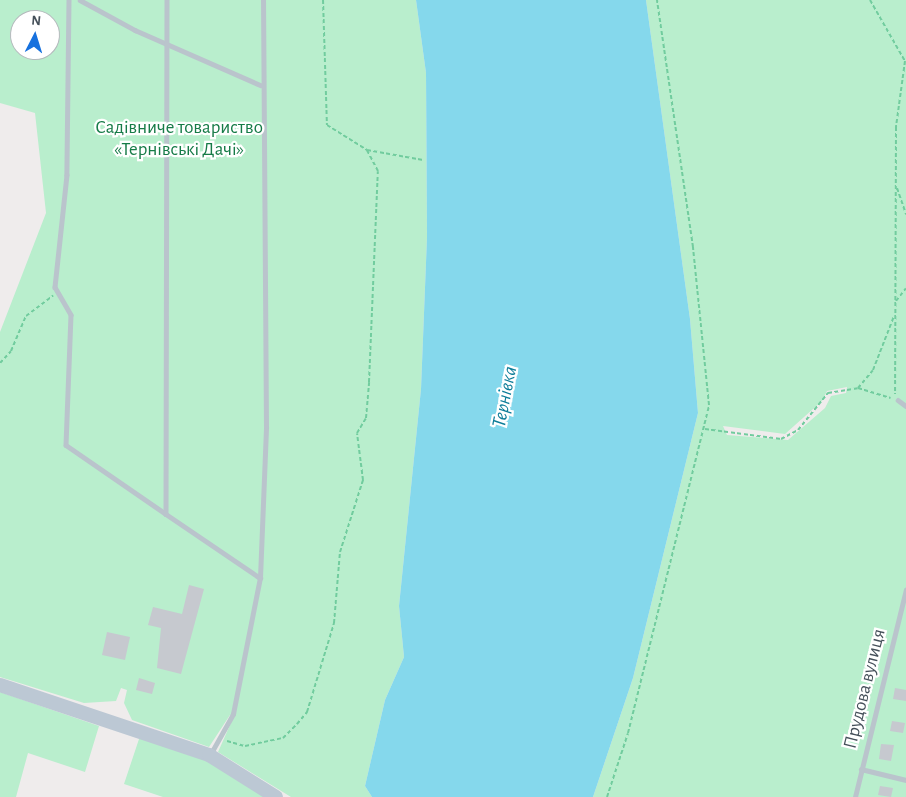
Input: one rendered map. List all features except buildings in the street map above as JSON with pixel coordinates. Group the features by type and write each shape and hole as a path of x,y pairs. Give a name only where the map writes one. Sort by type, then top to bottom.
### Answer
{"street":[{"path":"0,685 210,755 276,797"}],"lane":[{"path":"69,0 67,175 58,292 71,315 66,445 260,578"},
{"path":"80,0 167,44 260,85"},
{"path":"166,514 167,0"},
{"path":"210,755 233,714 260,578 266,426 260,85 263,0"},
{"path":"898,400 906,406"},
{"name":"Прудова вулиця","path":"854,797 906,590"},
{"path":"861,769 906,780"}],"path":[{"path":"323,0 323,115 337,134 366,150 422,160"},
{"path":"607,797 628,733 704,429 710,386 657,0"},
{"path":"704,429 786,437 824,403 828,393 858,388 898,400 895,314 896,127 906,61 870,0"},
{"path":"219,739 245,746 283,738 297,724 307,712 334,623 340,552 363,480 356,433 366,418 378,171 366,150"},
{"path":"896,185 906,214"},
{"path":"896,301 906,288"},
{"path":"0,363 11,351 26,316 58,292"},
{"path":"858,388 873,370 895,314"}],"green space":[{"name":"Садівниче товариство «Тернівські Дачі»","path":"0,0 416,0 426,73 427,237 421,389 399,606 404,657 385,700 365,786 372,797 291,797 218,752 234,716 230,715 209,747 132,720 124,703 127,690 121,688 116,701 84,703 0,677 0,332 46,213 35,113 0,103"},
{"path":"646,0 906,0 906,797 593,797 633,678 698,413 690,319","holes":["847,387 846,393 831,396 825,408 788,440 727,435 723,426 785,434 822,401 827,391"]},
{"path":"0,692 99,726 85,772 28,753 16,797 0,797"},
{"path":"140,736 207,759 267,797 163,797 124,784"}],"water":[{"name":"Тернівка","path":"416,0 646,0 690,319 698,413 633,678 593,797 372,797 365,786 385,700 404,657 399,606 421,389 427,237 426,73"}]}
